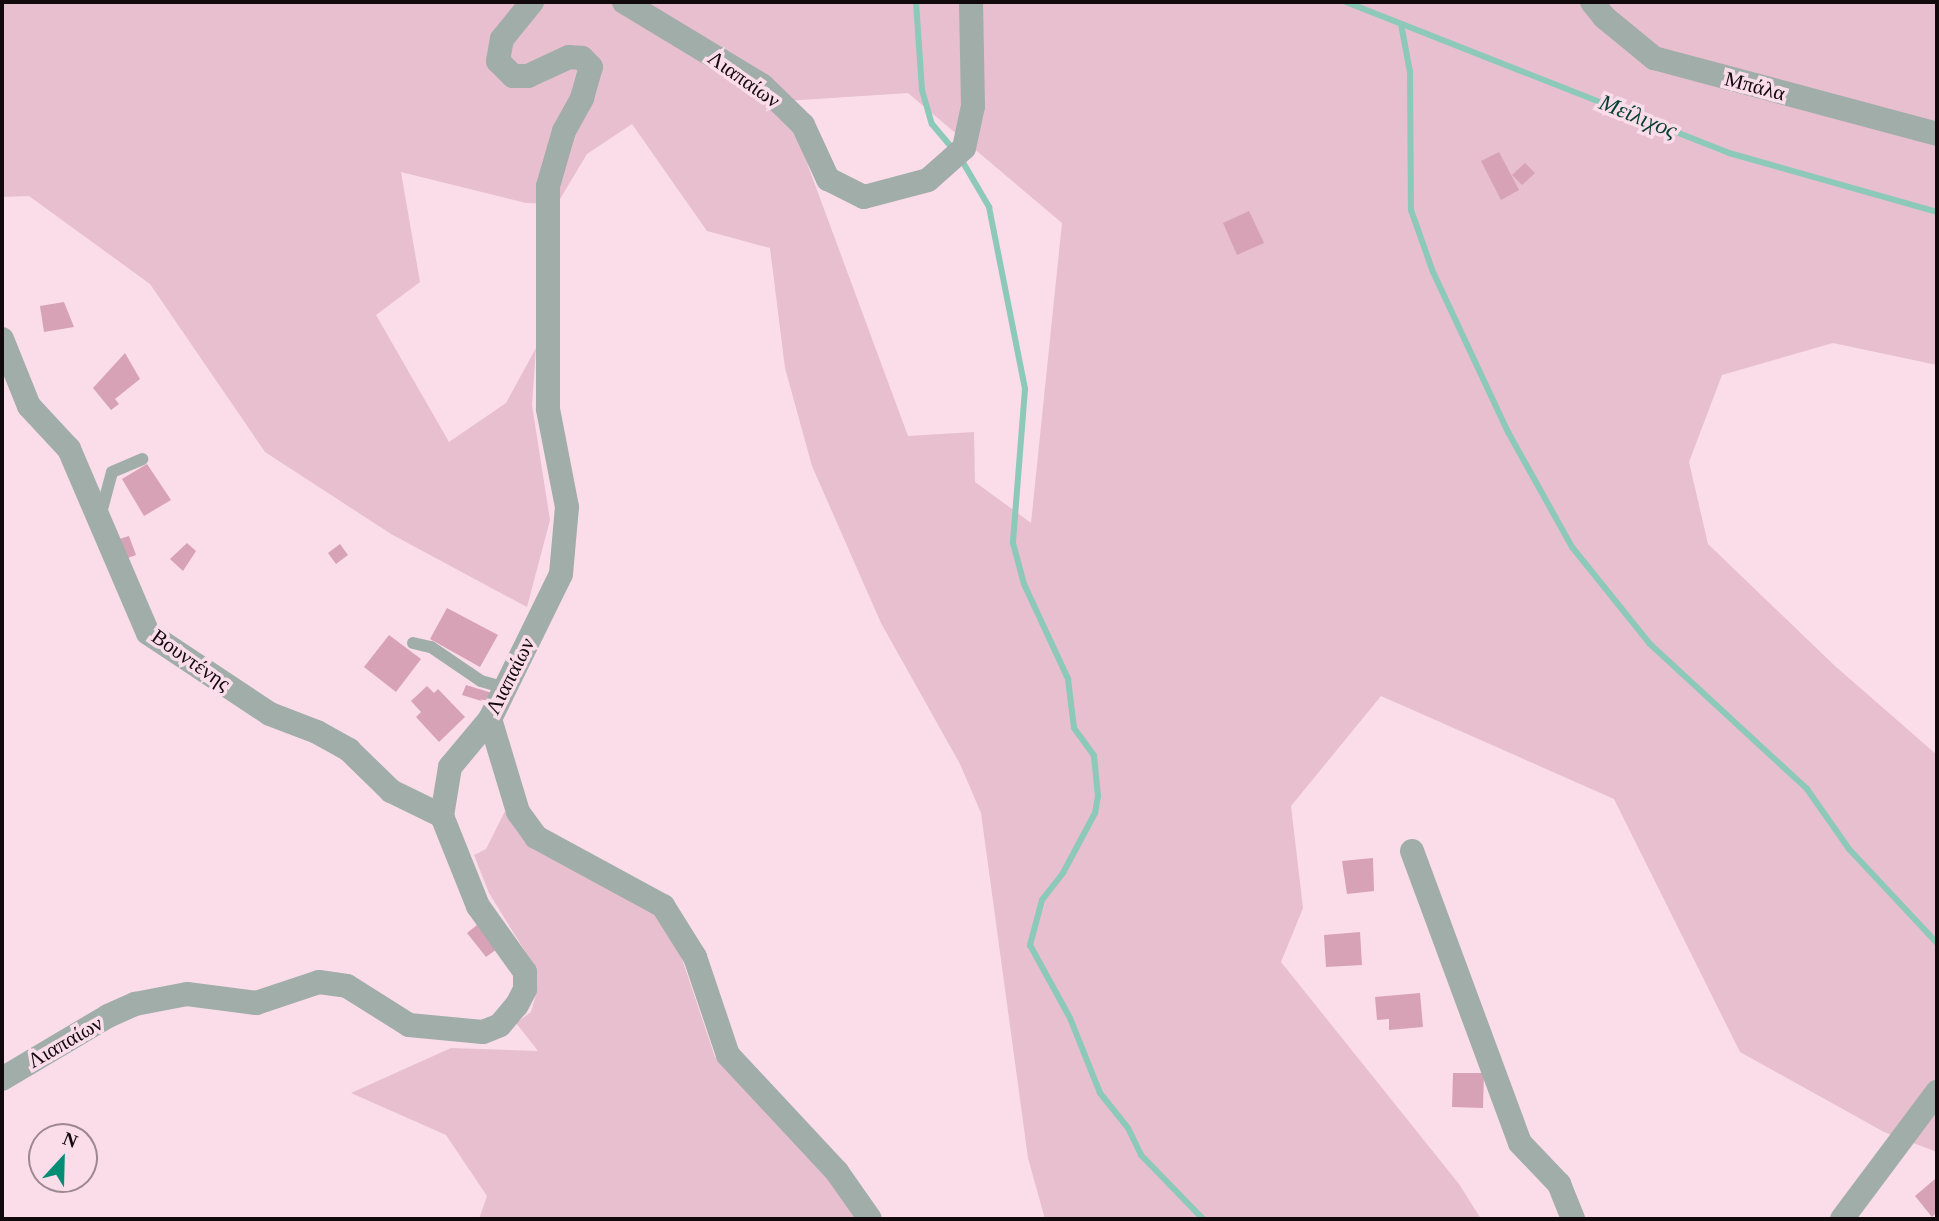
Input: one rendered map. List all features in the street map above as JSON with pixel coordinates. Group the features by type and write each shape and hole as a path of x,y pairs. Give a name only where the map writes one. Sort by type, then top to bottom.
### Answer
{"street":[{"name":"Λιαπαίων","path":"2,1079 108,1016 135,1004 187,994 256,1003 319,982 347,986 408,1025 483,1032 500,1025 525,989 524,972 478,906 442,816 450,767 490,719 561,574 567,507 548,409 548,186 564,131 582,98 591,67 582,58 569,57 528,76 513,76 498,61 502,39 532,2"},
{"name":"Λιαπαίων","path":"624,2 763,86 803,125 828,179 844,190 863,197 905,189 928,180 957,156 973,106 971,2"},
{"name":"Μπάλα","path":"1592,2 1604,17 1654,58 1937,134"},
{"name":"Βουντένης","path":"2,339 29,406 69,449 100,516 118,570 148,633 270,714 317,732 349,750 391,792 442,816"},
{"path":"490,719 518,812 536,837 663,906 695,957 728,1055 837,1172 870,1219"},
{"path":"1412,851 1520,1143 1559,1184 1573,1219"},
{"path":"1842,1219 1937,1093"}],"lane":[{"path":"100,516 112,472 142,459"},
{"path":"413,643 431,647 481,681 505,688"}],"shaded area":[{"path":"2,2 1937,2 1937,365 1833,343 1722,375 1689,462 1708,544 1835,666 1937,755 1937,1152 1884,1132 1740,1052 1614,799 1381,696 1291,806 1303,908 1281,962 1459,1184 1481,1219 1045,1219 1028,1158 981,813 960,764 881,623 812,466 785,368 770,248 707,231 632,124 587,154 557,204 526,203 401,172 420,282 376,315 449,442 506,403 536,348 532,405 550,520 527,607 391,534 265,452 150,284 29,196 2,197","holes":["908,93 1062,223 1031,523 975,482 974,432 908,436 794,128 770,102"]},
{"path":"505,811 525,841 658,914 681,956 715,1057 830,1179 859,1219 479,1219 487,1196 446,1135 351,1093 451,1048 538,1051 516,1023 531,1012 536,994 533,964 489,893 474,855 486,849"}],"building":[{"path":"1499,152 1519,190 1501,200 1481,161"},
{"path":"1525,163 1535,173 1522,185 1512,175"},
{"path":"1249,211 1264,243 1237,255 1223,223"},
{"path":"64,302 74,327 44,332 40,306"},
{"path":"125,353 140,379 115,399 119,404 111,410 93,388"},
{"path":"147,464 171,500 144,516 122,479"},
{"path":"129,536 136,555 122,560 116,540"},
{"path":"187,543 196,551 183,571 170,559"},
{"path":"340,544 348,555 336,564 328,553"},
{"path":"447,608 498,635 480,667 430,639"},
{"path":"389,635 421,659 396,692 364,667"},
{"path":"466,685 492,693 488,703 462,695"},
{"path":"427,686 434,693 438,689 465,717 439,742 416,717 421,712 411,701"},
{"path":"1373,858 1374,891 1347,894 1342,861"},
{"path":"477,925 497,949 486,957 467,933"},
{"path":"1360,932 1362,965 1326,967 1324,935"},
{"path":"1420,993 1423,1027 1389,1030 1389,1019 1377,1020 1375,997"},
{"path":"1453,1073 1484,1073 1483,1108 1452,1107"},
{"path":"1935,1179 1937,1212 1932,1217 1915,1196"}],"waterway":[{"path":"916,2 922,90 932,124 954,150"},
{"name":"Μείλιχος","path":"1346,2 1729,153 1937,212"},
{"path":"1401,24 1410,72 1411,210 1433,272 1508,432 1572,547 1650,644 1807,789 1849,849 1937,943"},
{"path":"961,159 989,207 1025,389 1013,543 1024,584 1068,679 1074,728 1094,756 1098,796 1095,813 1063,873 1042,900 1030,945 1070,1018 1100,1093 1128,1128 1141,1155 1203,1219"}]}
